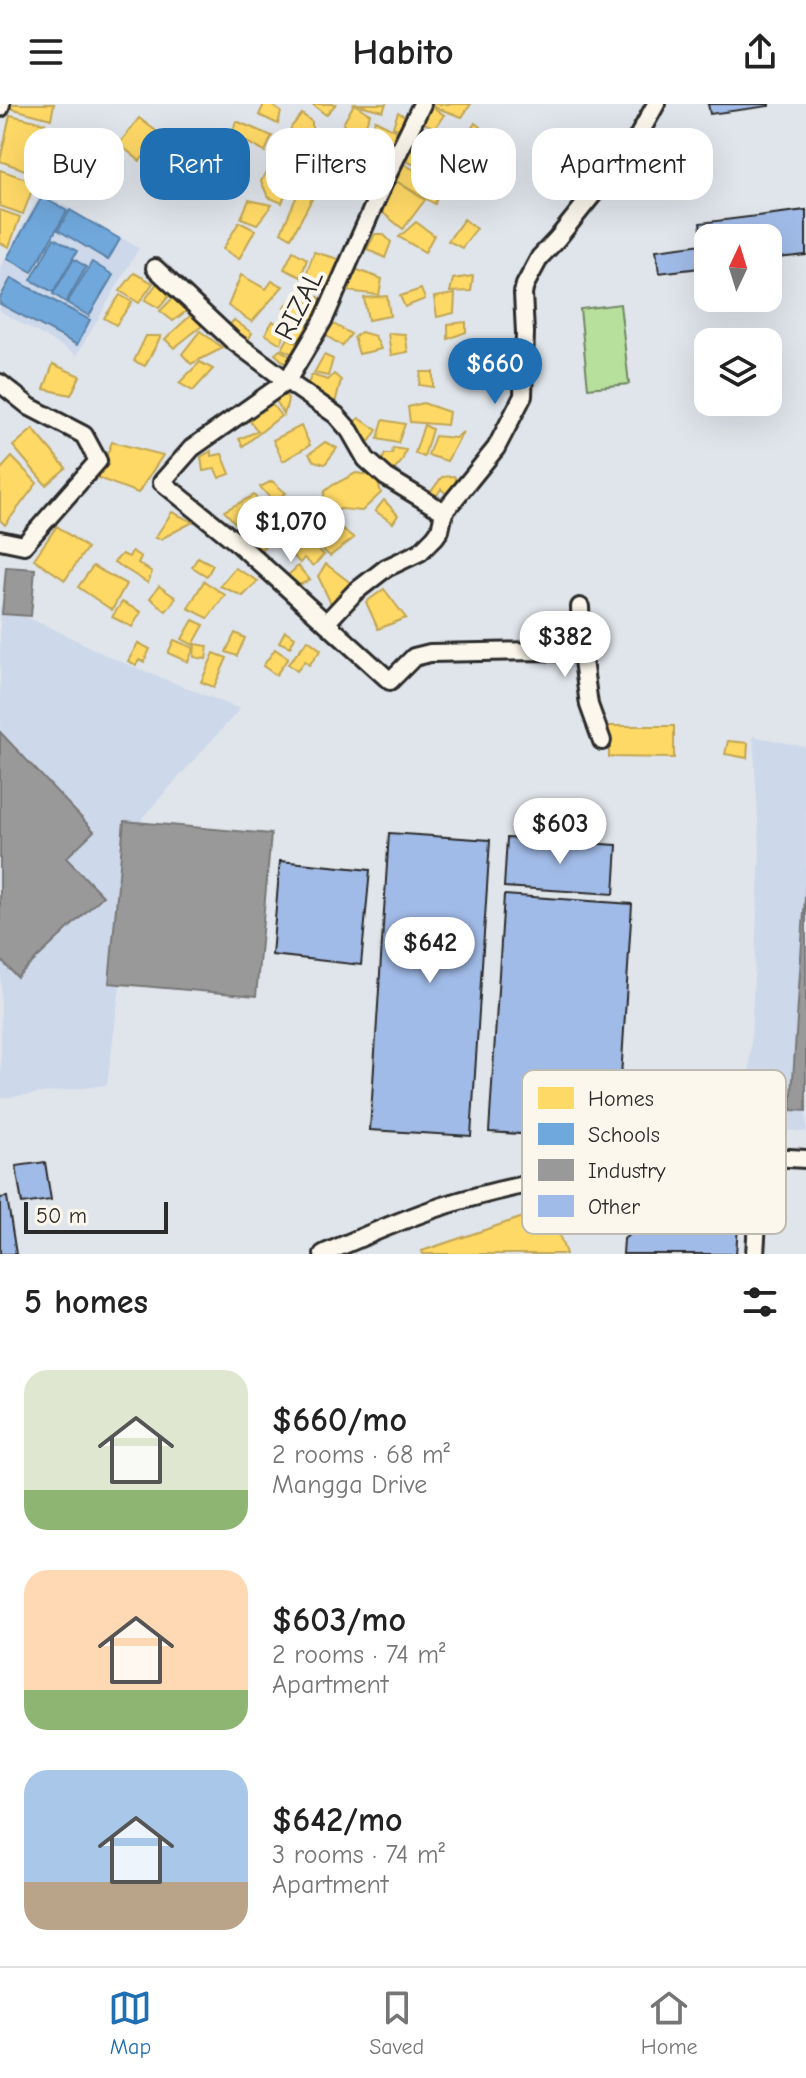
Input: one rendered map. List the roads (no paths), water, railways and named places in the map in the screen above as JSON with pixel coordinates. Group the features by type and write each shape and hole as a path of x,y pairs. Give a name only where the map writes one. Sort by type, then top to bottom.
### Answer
{"street":[{"name":"RIZAL","path":"326,623 240,545 162,482 192,448 287,381 324,319 422,104"},
{"path":"582,653 430,653 414,657 390,681 326,623 355,592 386,568 420,552 435,537 444,512 496,448 523,396 523,293 535,265 635,142 656,104"},
{"path":"155,268 232,340 336,415 350,431 366,459 386,477 444,512"},
{"path":"0,383 30,407 84,435 98,461 24,545 0,540"},
{"path":"580,607 589,705 602,741"},
{"path":"786,1158 806,1159"},
{"path":"323,1254 440,1207 522,1184"},
{"path":"755,1254 756,1234"}]}
